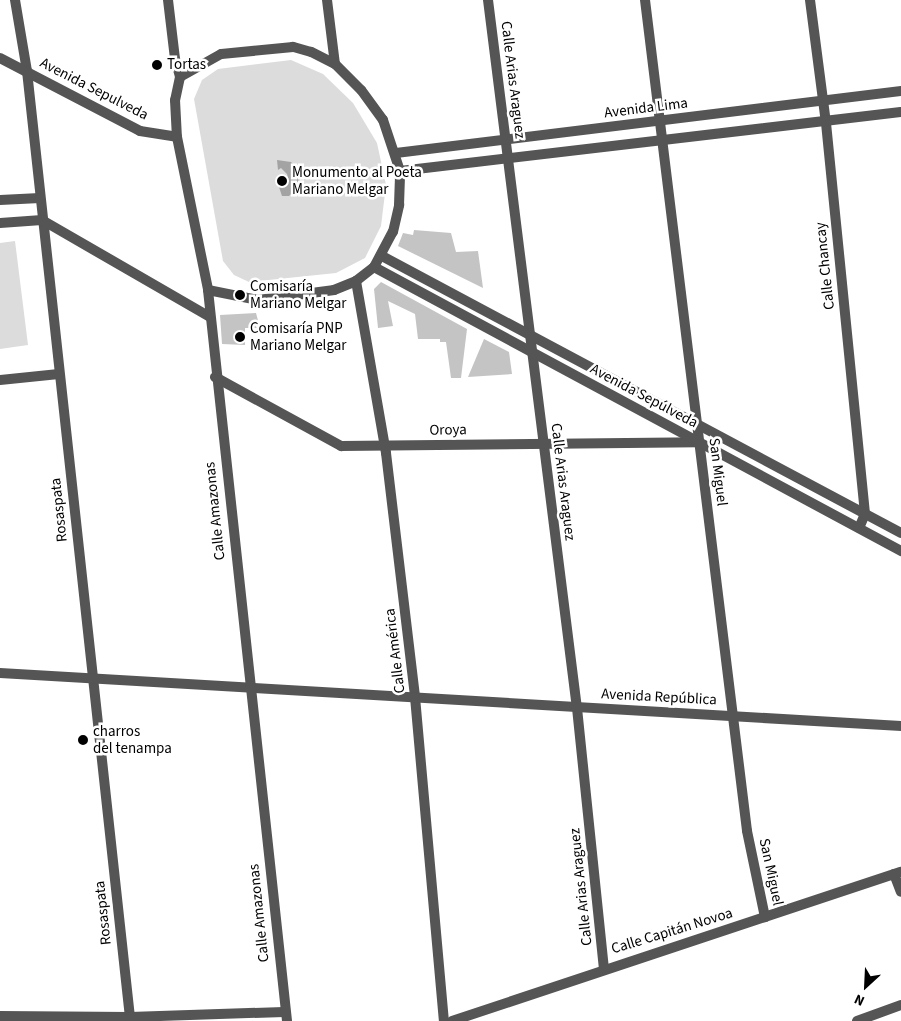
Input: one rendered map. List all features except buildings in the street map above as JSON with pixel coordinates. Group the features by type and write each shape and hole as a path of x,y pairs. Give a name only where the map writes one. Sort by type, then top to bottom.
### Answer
{"street":[{"name":"Rosaspata","path":"15,0 27,71 130,1017"},
{"name":"Calle Amazonas","path":"168,0 174,59 180,77 175,100 177,137 208,290 215,377 286,1016"},
{"path":"327,0 335,64"},
{"name":"Calle Arias Araguez","path":"488,0 577,708 604,968"},
{"name":"San Miguel","path":"645,0 698,442 735,716 747,831 765,917"},
{"name":"Calle Chancay","path":"810,0 826,123 865,514 859,528"},
{"path":"180,77 221,54 293,47 335,64 361,90 383,120 396,153 400,172 399,205 393,232 382,256 374,267 356,281 334,290 258,300 208,290"},
{"name":"Avenida Sepulveda","path":"0,58 140,131 177,137"},
{"name":"Avenida Lima","path":"396,153 901,91"},
{"path":"400,172 826,123 901,112"},
{"path":"0,200 40,198"},
{"path":"0,223 42,220 210,317"},
{"name":"Avenida Sepúlveda","path":"382,256 901,533"},
{"name":"Avenida Sepúlveda","path":"374,267 901,551"},
{"name":"Calle América","path":"356,281 385,446 415,697 444,1021"},
{"path":"0,380 59,374"},
{"name":"Oroya","path":"215,377 341,446 698,442"},
{"name":"Avenida República","path":"0,673 901,726"},
{"path":"897,873 901,892"},
{"name":"Calle Capitán Novoa","path":"452,1021 604,968 897,873"},
{"path":"857,1021 901,1005"},
{"path":"0,1016 286,1016"}],"shaded area":[{"path":"291,60 323,74 353,103 377,143 386,185 381,226 365,258 336,273 249,282 234,275 223,261 194,99 202,80 218,69"},
{"path":"277,160 291,162 300,172 299,186 289,196 282,196 279,187 285,186 289,181 287,174 281,168 278,170"},
{"path":"15,241 28,345 0,349 0,243"}],"place":[{"name":"Tortas","path":"157,65"},
{"name":"Monumento al Poeta Mariano Melgar","path":"282,181"},
{"name":"Comisaría Mariano Melgar","path":"240,295"},
{"name":"Comisaría PNP Mariano Melgar","path":"240,337"},
{"name":"charros del tenampa","path":"83,740"}]}
